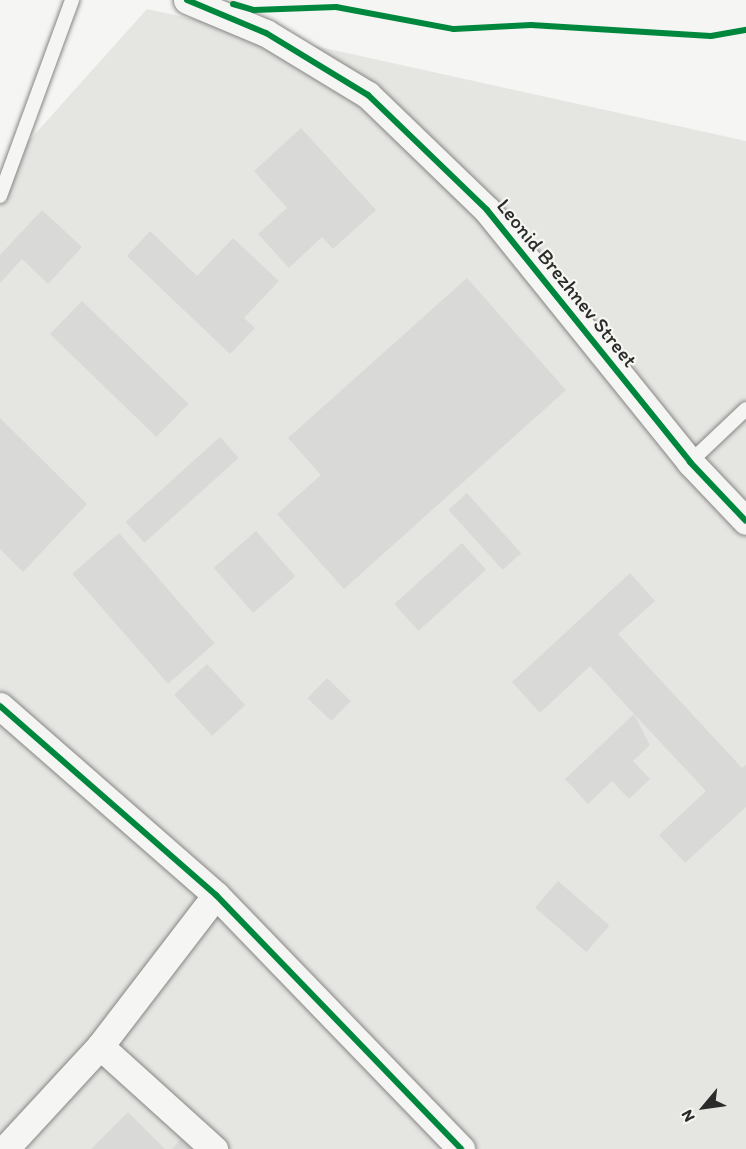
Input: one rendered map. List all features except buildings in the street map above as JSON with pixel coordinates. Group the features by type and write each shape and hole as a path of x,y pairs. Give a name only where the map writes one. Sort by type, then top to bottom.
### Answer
{"street":[{"name":"Leonid Brezhnev Street","path":"187,0 266,33 368,95 487,210 690,462 746,521"},
{"path":"0,706 216,895 461,1149"},
{"path":"6,1149 100,1046 216,895"},
{"path":"100,1046 214,1149"}],"lane":[{"path":"0,196 72,0"},
{"path":"690,462 746,409"}],"shaded area":[{"path":"147,9 746,141 746,1149 0,1149 0,173"}],"cycle path":[{"path":"187,0 266,33 368,95 487,210 690,462 746,521"},
{"path":"233,4 254,10 336,7 454,29 531,25 711,36 746,30"},
{"path":"0,706 216,895 461,1149"}]}
